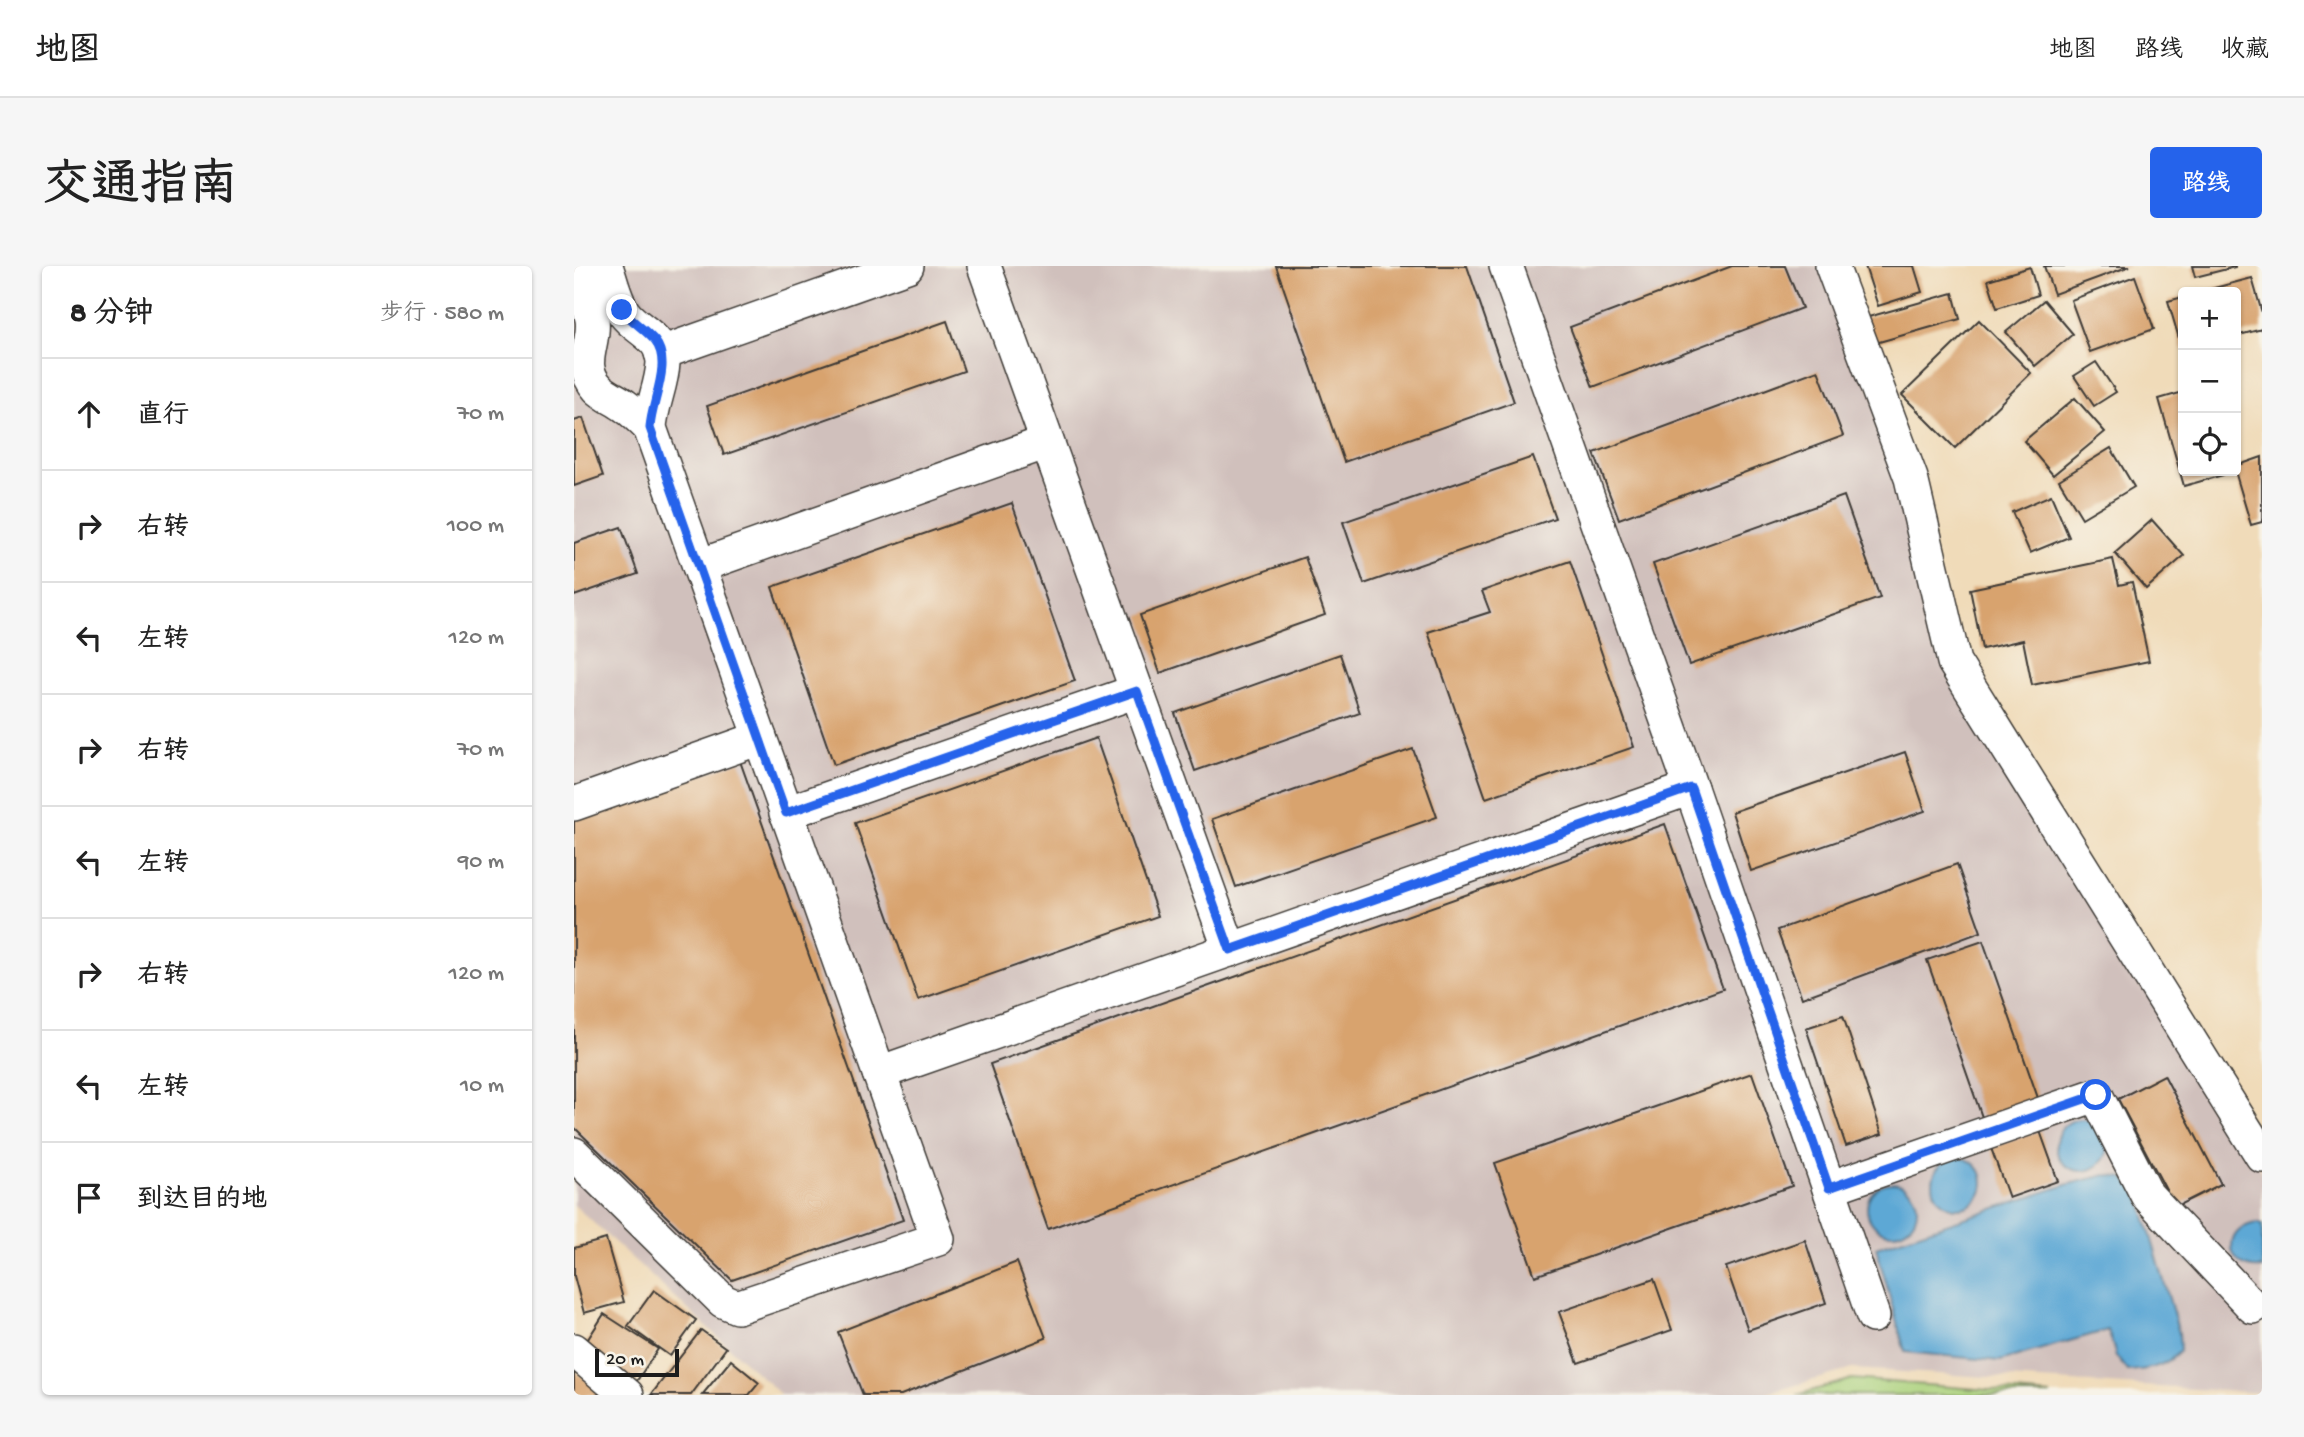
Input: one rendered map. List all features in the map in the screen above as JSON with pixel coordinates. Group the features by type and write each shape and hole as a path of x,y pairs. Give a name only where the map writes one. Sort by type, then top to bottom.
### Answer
{"street":[{"path":"574,1154 723,1301 737,1307 938,1239 650,428 650,412 661,379 663,362 658,343 622,310 606,266"},
{"path":"661,353 906,266"},
{"path":"984,266 1230,950"},
{"path":"1506,266 1691,788 1873,1316"},
{"path":"1832,266 1911,478 1954,662 2262,1156"},
{"path":"574,267 592,320 592,336 587,353 588,369 596,386 608,397 623,404 650,428"},
{"path":"699,566 1047,442"},
{"path":"786,813 1137,691"},
{"path":"574,804 760,738"},
{"path":"879,1073 1691,788"},
{"path":"1829,1188 2096,1095 2147,1195 2253,1307"},
{"path":"574,1350 627,1395"}],"shaded area":[{"path":"574,266 1825,266 1904,480 1945,663 2262,1173 2262,1393 1852,1369 1761,1395 781,1395 574,1205"}],"green space":[{"path":"1852,1379 2051,1395 1797,1395"}],"water":[{"path":"2082,1119 2092,1121 2100,1127 2106,1135 2106,1155 2100,1163 2092,1169 2082,1171 2072,1169 2064,1163 2058,1155 2056,1145 2058,1135 2064,1127 2072,1121"},
{"path":"1958,1158 1976,1165 1983,1183 1976,1201 1958,1208 1940,1201 1933,1183 1940,1165"},
{"path":"2106,1175 2124,1178 2138,1192 2179,1333 2180,1351 2156,1367 2127,1371 2116,1356 2108,1330 2000,1361 1905,1352 1876,1247 2069,1184"},
{"path":"1892,1183 1910,1190 1917,1208 1910,1226 1892,1233 1874,1226 1867,1208 1874,1190"},
{"path":"2257,1223 2262,1225 2262,1268 2241,1263 2232,1249 2237,1233"}],"building":[{"path":"1276,266 1467,266 1514,402 1344,462"},
{"path":"1732,266 1785,266 1802,308 1593,387 1570,327"},
{"path":"1865,266 1914,266 1922,292 1878,306"},
{"path":"2044,266 2130,266 2054,294"},
{"path":"2192,266 2235,266 2235,267 2195,277"},
{"path":"2030,267 2038,295 1997,308 1988,280"},
{"path":"2135,276 2154,329 2090,352 2071,300"},
{"path":"2252,278 2262,313 2262,329 2241,335 2241,287 2218,287"},
{"path":"1953,293 1960,319 1872,344 1865,318"},
{"path":"2178,298 2178,335 2168,301"},
{"path":"2044,300 2073,334 2035,366 2006,332"},
{"path":"1979,320 2031,373 1955,448 1902,395"},
{"path":"947,321 964,371 724,455 707,406"},
{"path":"2096,362 2116,392 2094,406 2074,376"},
{"path":"1818,370 1843,436 1619,519 1594,453"},
{"path":"2178,393 2178,465 2159,399"},
{"path":"2075,398 2105,432 2053,475 2024,441"},
{"path":"583,418 603,476 574,486 574,421"},
{"path":"2111,448 2134,487 2082,518 2059,480"},
{"path":"1533,457 1555,518 1364,584 1343,522"},
{"path":"2262,457 2262,522 2251,525 2236,476 2241,476 2241,464"},
{"path":"2181,476 2219,476 2184,486"},
{"path":"2051,495 2069,537 2030,553 2012,512"},
{"path":"1844,496 1880,598 1689,665 1653,564"},
{"path":"1012,503 1075,681 834,765 772,587"},
{"path":"2152,520 2184,556 2146,589 2115,553"},
{"path":"621,527 638,574 574,596 574,543"},
{"path":"1305,557 1325,615 1160,673 1140,615"},
{"path":"2113,559 2119,585 2132,582 2149,661 2032,685 2023,640 1982,649 1970,589"},
{"path":"1570,561 1634,747 1486,798 1428,632 1490,612 1482,591"},
{"path":"1340,654 1360,713 1195,771 1175,713"},
{"path":"1096,738 1158,916 918,1000 855,823"},
{"path":"1413,749 1437,817 1236,887 1212,819"},
{"path":"1905,752 1925,811 1751,871 1732,812"},
{"path":"740,761 903,1220 732,1280 574,1127 574,820"},
{"path":"1665,824 1723,989 1048,1229 990,1064"},
{"path":"1957,864 1981,932 1802,998 1777,930"},
{"path":"1983,941 2039,1101 1983,1120 1927,960"},
{"path":"1843,1016 1882,1134 1846,1146 1806,1028"},
{"path":"1752,1073 1792,1186 1535,1276 1495,1163"},
{"path":"2164,1075 2221,1184 2175,1207 2118,1099"},
{"path":"2040,1131 2058,1181 2009,1198 1991,1148"},
{"path":"606,1239 624,1302 584,1313 574,1276 574,1248"},
{"path":"1805,1240 1826,1303 1748,1330 1726,1267"},
{"path":"1017,1262 1046,1338 901,1395 863,1395 838,1332"},
{"path":"1654,1279 1672,1330 1578,1363 1559,1312"},
{"path":"654,1290 696,1320 670,1356 628,1326"},
{"path":"604,1314 658,1349 634,1385 581,1350"},
{"path":"701,1330 726,1348 691,1395 651,1395"},
{"path":"731,1360 759,1383 749,1395 702,1395"},
{"path":"574,1371 608,1395 574,1395"}],"route":[{"path":"622,310 658,343 663,362 661,379 650,412 650,428 786,813 1137,691 1230,950 1691,788 1829,1188 2096,1095"}]}
